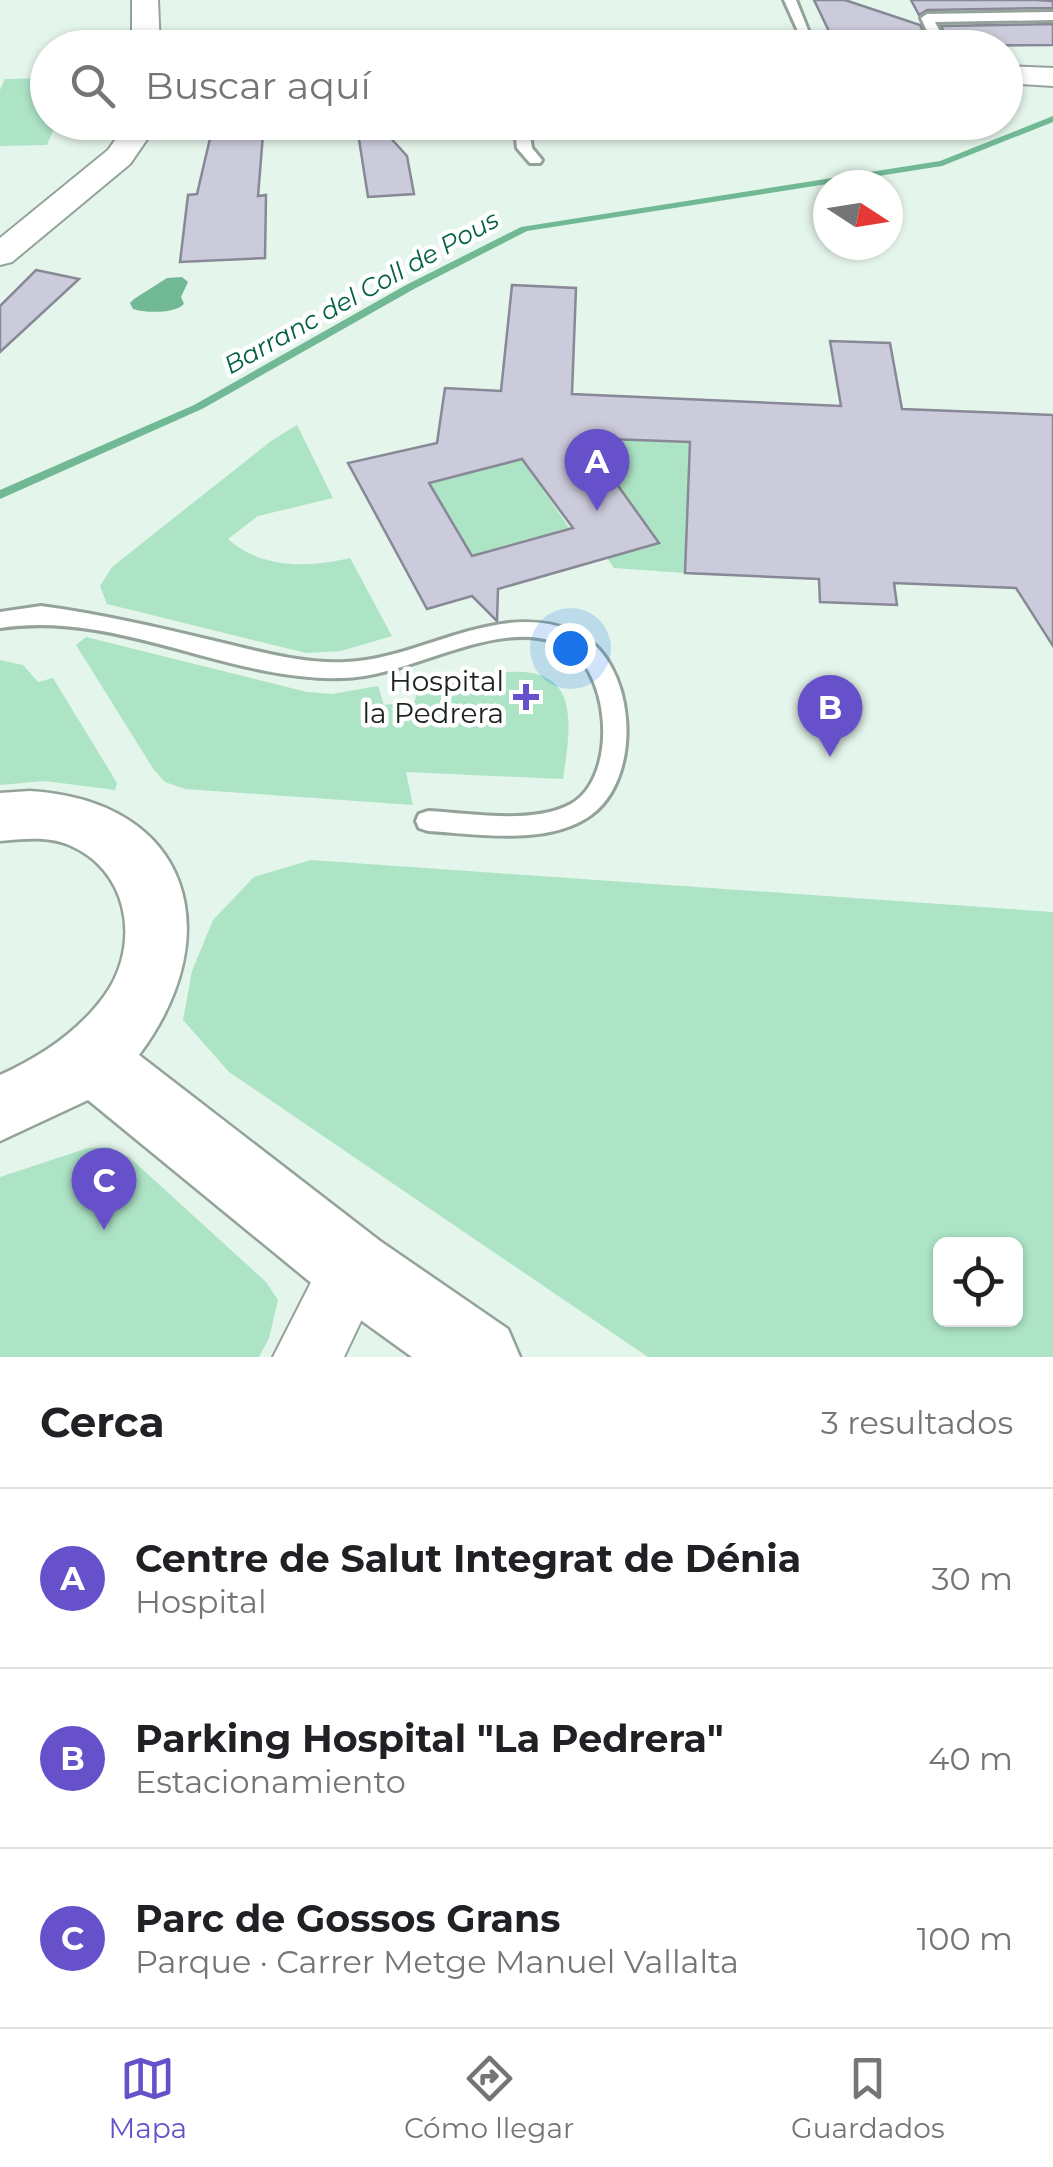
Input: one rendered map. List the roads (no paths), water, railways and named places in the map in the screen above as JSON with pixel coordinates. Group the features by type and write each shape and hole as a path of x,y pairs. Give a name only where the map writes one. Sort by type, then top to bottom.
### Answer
{"street":[{"path":"145,0 146,30"},
{"path":"1023,76 1053,76"},
{"path":"0,255 119,157 131,140"},
{"path":"0,817 64,819 105,834 136,860 155,896 160,935 150,978 126,1020 90,1060 42,1092 0,1108"},
{"path":"90,1060 353,1268 480,1357"},
{"path":"307,1357 353,1268"}],"lane":[{"path":"790,0 803,30"},
{"path":"933,30 927,18 1053,16"},
{"path":"522,140 526,153 535,160"},
{"path":"0,620 41,614 79,619 316,672 364,669 500,631 531,630 557,636 580,646 594,658 606,682 615,740 612,769 601,792 583,812 552,824 428,821"}],"waterway":[{"name":"Barranc del Coll de Pous","path":"1023,131 1053,119"},
{"name":"Barranc del Coll de Pous","path":"0,495 198,407 410,287 524,229 942,163 1000,140"}],"place":[{"name":"Centre de Salut Integrat de Dénia","path":"597,511"},
{"name":"Hospital la Pedrera","path":"526,697"},
{"name":"Parking Hospital \"La Pedrera\"","path":"830,757"},
{"name":"Parc de Gossos Grans","path":"104,1230"}]}
